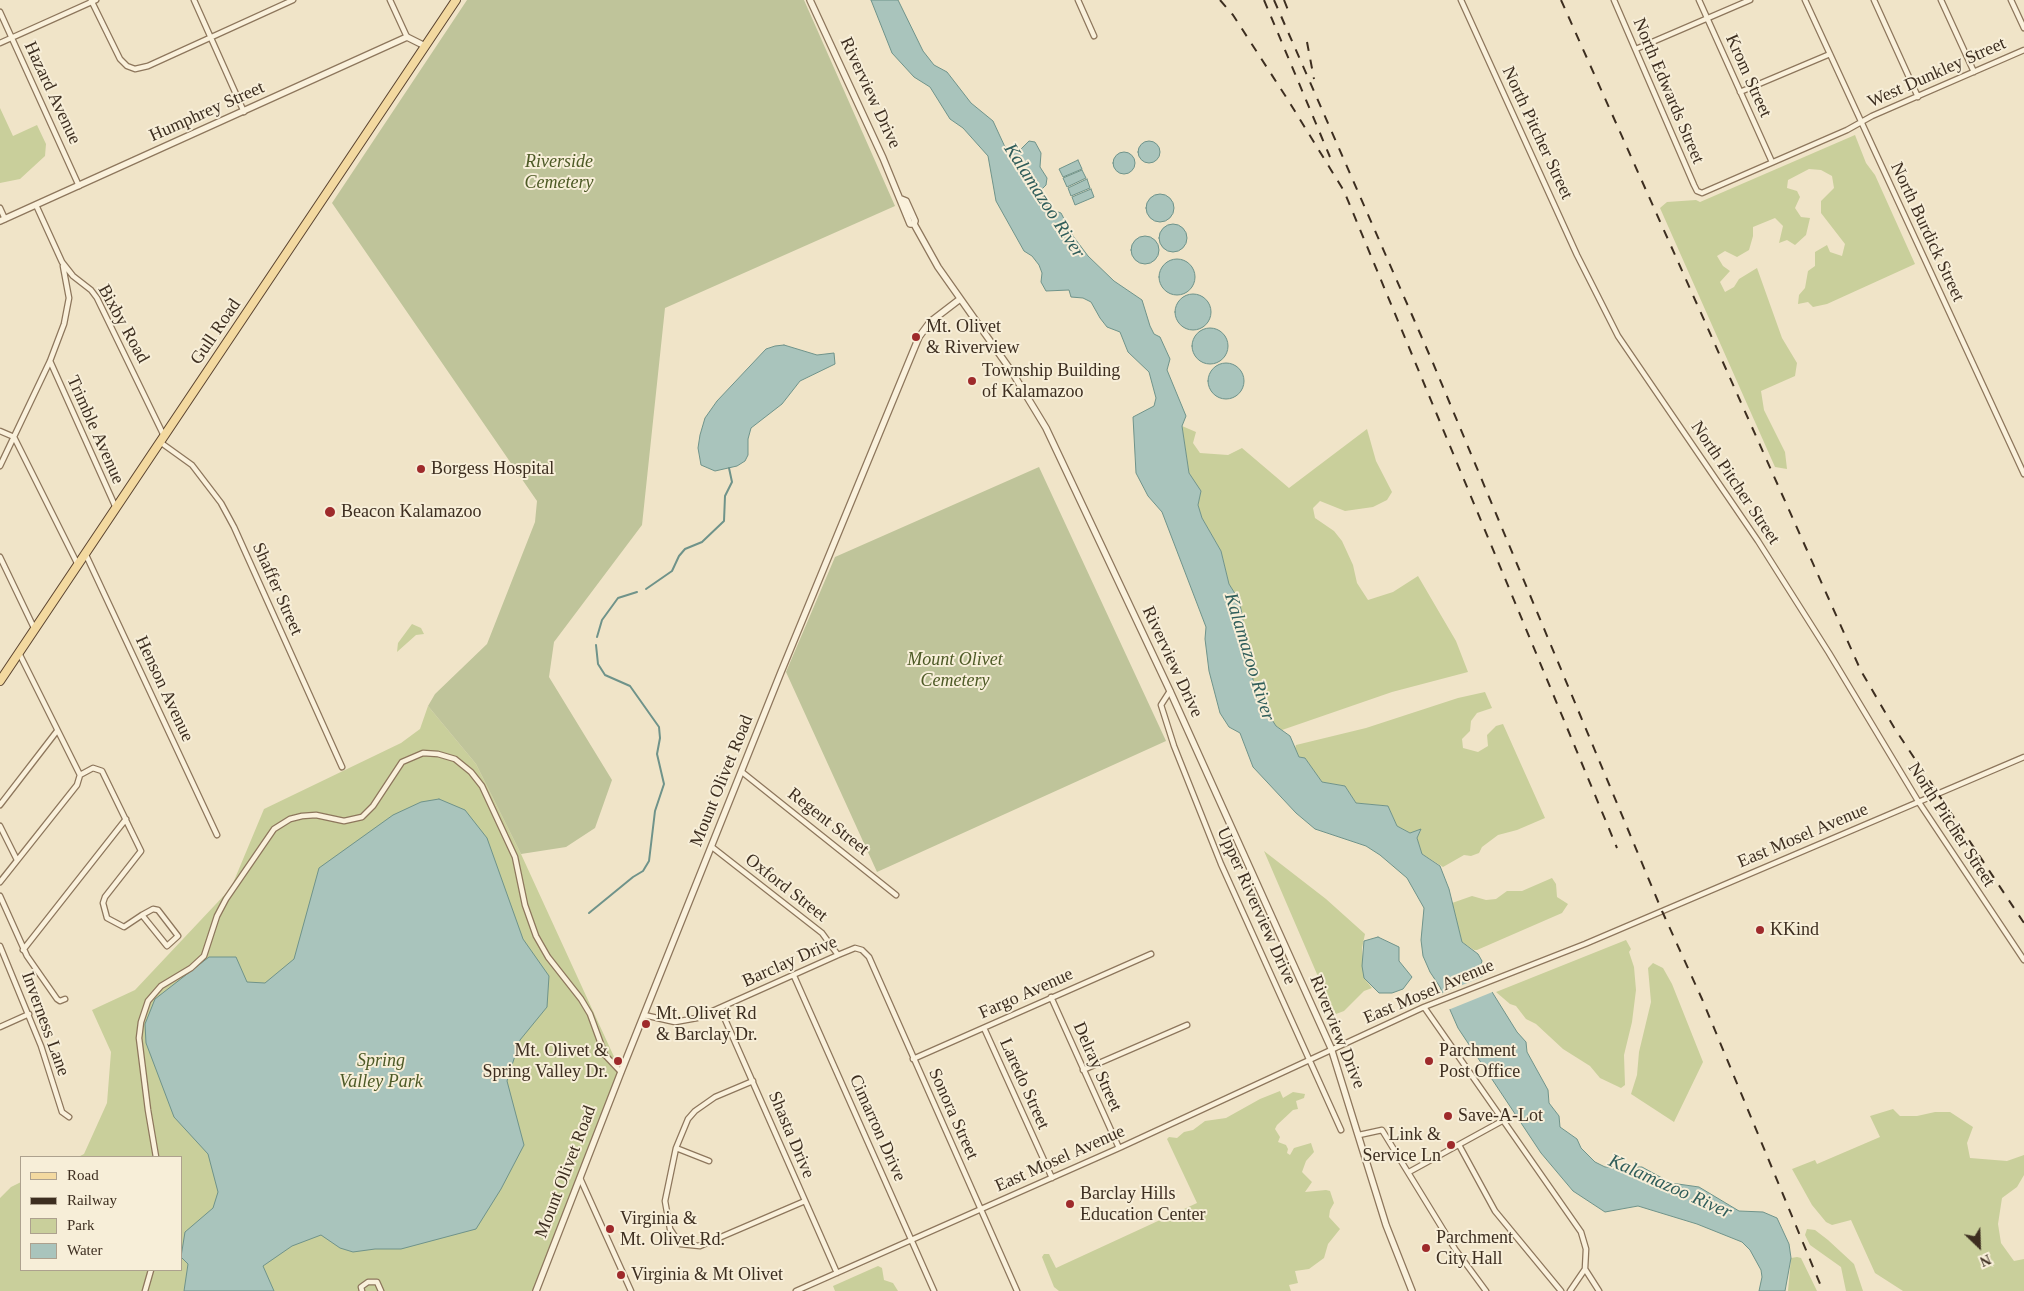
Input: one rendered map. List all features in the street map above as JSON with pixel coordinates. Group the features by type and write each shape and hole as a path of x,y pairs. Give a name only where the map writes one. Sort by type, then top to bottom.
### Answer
{"main road":[{"name":"Gull Road","path":"0,681 456,0"}],"street":[{"path":"194,0 244,112"},
{"path":"0,43 93,1 120,59 131,69 148,66 293,0"},
{"path":"390,0 408,37 425,46"},
{"name":"Riverview Drive","path":"810,0 902,199 906,201 915,221 914,224 960,298 1012,372 1046,428 1170,691 1331,1048 1386,1225 1412,1291"},
{"path":"1078,0 1094,36"},
{"name":"North Pitcher Street","path":"1461,0 1577,255 1614,328 1758,540 1918,801 2024,960"},
{"name":"North Edwards Street","path":"1614,0 1699,192"},
{"name":"Krom Street","path":"1700,0 1772,162"},
{"path":"1636,49 1750,0"},
{"name":"North Burdick Street","path":"1805,0 2024,474"},
{"path":"1874,0 1918,97"},
{"path":"1941,0 1974,72"},
{"path":"2010,0 2024,28"},
{"name":"Hazard Avenue","path":"0,12 79,186"},
{"name":"Humphrey Street","path":"2,220 408,37"},
{"name":"West Dunkley Street","path":"1699,192 1708,191 2024,50"},
{"path":"1740,92 1830,54"},
{"name":"Bixby Road","path":"36,205 62,262 72,276 91,290 97,298 162,439"},
{"path":"0,208 2,220"},
{"path":"0,466 50,361 64,324 69,298 62,262"},
{"name":"Mount Olivet Road","path":"536,1291 621,1072 919,337 930,322 960,298"},
{"name":"Trimble Avenue","path":"50,361 116,509"},
{"path":"0,431 14,437 78,566"},
{"name":"Shaffer Street","path":"162,439 192,465 221,503 234,527 342,767"},
{"name":"Henson Avenue","path":"86,555 217,835"},
{"path":"0,557 35,630"},
{"path":"0,882 77,785 80,775 19,653"},
{"name":"Upper Riverview Drive","path":"1170,691 1161,705 1169,732 1220,864 1341,1130"},
{"path":"0,805 57,731"},
{"path":"156,1156 148,1110 140,1038 141,1022 148,1001 161,986 191,968 204,956 217,916 226,899 274,829 290,819 302,816 316,815 344,821 362,817 373,806 402,762 423,753 438,754 455,760 471,772 482,786 514,857 525,905 536,936 548,957 581,999 590,1014 605,1055 621,1072"},
{"name":"East Mosel Avenue","path":"796,1291 1119,1148 1310,1060 1331,1048 1424,1007 1585,944 2024,757"},
{"path":"80,775 93,768 102,771 141,851 106,897 104,913 114,924 124,927 142,915 158,910 178,936 168,946 142,915"},
{"name":"Regent Street","path":"742,772 896,895"},
{"path":"23,950 126,819"},
{"path":"0,826 17,860"},
{"name":"Oxford Street","path":"712,847 822,933 838,955"},
{"path":"0,896 23,950 57,999 60,1001 65,1000"},
{"name":"Inverness Lane","path":"0,946 41,1046 62,1112 69,1117"},
{"name":"Barclay Drive","path":"644,1015 675,1022 697,1018 838,955 855,948 862,950"},
{"name":"Sonora Street","path":"862,950 869,957 1017,1291"},
{"name":"Fargo Avenue","path":"913,1059 1151,954"},
{"name":"Cimarron Drive","path":"794,976 934,1291"},
{"name":"Delray Street","path":"1051,997 1119,1148"},
{"path":"1424,1007 1581,1232 1586,1249 1585,1269 1570,1291"},
{"name":"Shasta Drive","path":"720,1008 837,1273"},
{"path":"0,1027 28,1014"},
{"path":"1083,1070 1187,1025"},
{"name":"Laredo Street","path":"984,1028 1052,1178"},
{"path":"753,1082 715,1097 695,1111 683,1129 676,1148 664,1205 670,1229 675,1238 684,1246 700,1246 804,1200"},
{"path":"1409,1172 1502,1120"},
{"path":"1359,1135 1382,1130 1461,1257 1486,1291"},
{"path":"1459,1145 1494,1211 1561,1291"},
{"path":"676,1148 709,1162"},
{"path":"580,1178 631,1291"},
{"path":"1585,1269 1599,1291"},
{"path":"145,1291 151,1271"},
{"path":"362,1291 361,1287 368,1282 377,1282 381,1291"}],"green space":[{"name":"Riverside Cemetery","path":"467,0 804,0 895,206 665,308 642,525 554,642 549,677 612,780 595,828 566,847 521,854 476,764 428,706 435,694 487,644 535,522 537,501 332,203"},
{"path":"0,108 13,136 37,125 46,144 45,156 20,179 0,183"},
{"path":"1855,135 1866,163 1875,175 1915,264 1827,304 1813,307 1808,302 1798,304 1799,295 1805,288 1808,271 1815,266 1815,252 1827,245 1830,252 1842,256 1845,244 1821,213 1821,201 1834,188 1832,176 1821,170 1809,169 1788,180 1787,188 1797,191 1800,197 1795,208 1801,217 1810,218 1806,235 1795,245 1787,240 1779,243 1783,226 1775,218 1753,227 1753,236 1749,250 1737,257 1725,251 1717,256 1723,266 1730,271 1720,282 1725,292 1734,287 1739,279 1757,268 1782,338 1797,363 1795,376 1761,391 1764,410 1785,452 1787,469 1775,467 1660,208 1667,202 1696,200 1700,202"},
{"path":"1182,426 1196,432 1193,443 1200,453 1228,455 1242,448 1289,488 1367,429 1376,461 1392,492 1387,500 1373,507 1345,511 1320,501 1313,508 1315,518 1334,531 1342,541 1353,565 1357,583 1368,600 1393,592 1418,576 1456,641 1468,672 1392,692 1282,730 1276,726 1256,695 1252,674 1246,666 1246,644 1242,634 1243,619 1239,600 1229,584 1221,551 1202,518 1198,505 1201,491 1189,473"},
{"name":"Mount Olivet Cemetery","path":"1039,467 1166,741 877,872 786,672 835,557"},
{"path":"412,624 421,628 424,634 416,635 397,652 398,643"},
{"path":"1485,692 1492,708 1477,713 1471,721 1470,731 1462,739 1463,748 1478,752 1488,746 1487,735 1496,726 1503,724 1545,818 1517,830 1498,835 1482,847 1479,853 1471,856 1464,855 1443,867 1422,854 1417,838 1421,830 1410,833 1397,826 1388,806 1356,803 1345,786 1322,782 1305,758 1299,757 1295,748 1296,745 1366,728 1458,698"},
{"name":"Spring Valley Park","path":"428,706 476,764 521,854 621,1072 537,1291 0,1291 0,1198 11,1187 20,1182 20,1271 182,1271 182,1156 80,1156 84,1154 107,1103 111,1052 92,1010 135,990 231,888 264,809 401,743 420,729"},
{"path":"1264,851 1326,899 1365,934 1362,948 1364,978 1372,988 1364,991 1344,1011 1336,1014 1332,1009"},
{"path":"1552,878 1556,884 1557,897 1568,904 1562,913 1477,950 1462,942 1452,903 1472,896 1486,900 1496,899 1507,891 1522,891"},
{"path":"1626,940 1631,949 1629,952 1634,967 1636,990 1632,1022 1624,1055 1625,1085 1621,1088 1600,1078 1590,1066 1563,1049 1536,1024 1526,1019 1516,1006 1510,1004 1496,992"},
{"path":"1653,963 1663,968 1672,984 1703,1062 1674,1122 1631,1094 1637,1075 1639,1052 1651,1002 1648,968"},
{"path":"1280,1091 1283,1098 1293,1092 1305,1094 1304,1098 1296,1101 1298,1109 1293,1110 1277,1125 1275,1129 1280,1137 1278,1142 1286,1145 1287,1153 1290,1155 1294,1148 1311,1143 1314,1152 1306,1161 1302,1172 1312,1182 1305,1192 1330,1191 1334,1203 1329,1217 1340,1229 1328,1244 1324,1258 1309,1269 1295,1271 1298,1283 1289,1285 1291,1291 1059,1291 1054,1287 1042,1257 1044,1254 1049,1254 1056,1268 1197,1203 1167,1139 1169,1137 1177,1138 1205,1121 1226,1118 1260,1099"},
{"path":"1893,1109 1900,1116 1950,1112 1973,1127 1967,1143 1970,1158 2007,1161 2024,1155 2024,1175 2017,1187 2002,1198 1998,1224 2001,1243 2014,1261 2024,1259 2024,1291 1903,1291 1875,1273 1851,1220 1832,1225 1826,1222 1812,1205 1792,1169 1815,1160 1817,1164 1880,1137 1870,1116"},
{"path":"1807,1229 1815,1230 1854,1264 1863,1291 1846,1291 1841,1267 1810,1245 1805,1235"},
{"path":"1791,1258 1801,1258 1817,1291 1788,1291"},
{"path":"878,1266 882,1268 884,1280 893,1283 898,1291 835,1291 833,1286"}],"water":[{"name":"Kalamazoo River","path":"871,0 898,0 923,51 934,65 947,72 971,103 993,121 1005,147 1019,151 1029,141 1035,142 1041,153 1040,167 1047,178 1046,185 1042,189 1043,194 1047,197 1047,208 1061,213 1073,236 1088,256 1114,281 1142,300 1150,326 1154,334 1160,337 1170,359 1167,370 1186,416 1182,426 1189,473 1201,491 1198,505 1202,518 1221,551 1229,584 1239,600 1243,619 1242,634 1249,656 1246,666 1252,674 1256,695 1276,726 1290,736 1299,757 1305,758 1322,782 1345,786 1356,803 1388,806 1397,826 1410,833 1421,829 1417,838 1422,854 1440,866 1449,889 1462,942 1478,954 1482,961 1479,971 1517,1032 1526,1042 1527,1052 1548,1090 1549,1103 1559,1116 1560,1127 1577,1139 1581,1148 1595,1162 1605,1167 1642,1167 1671,1183 1699,1187 1739,1211 1763,1212 1777,1218 1789,1244 1791,1258 1785,1291 1759,1291 1762,1277 1761,1270 1750,1250 1742,1242 1697,1224 1638,1206 1605,1212 1573,1191 1541,1153 1458,1028 1440,987 1430,972 1423,956 1421,940 1424,908 1407,878 1380,855 1366,846 1315,829 1296,813 1253,767 1240,733 1229,727 1220,713 1209,671 1205,639 1206,627 1162,512 1148,496 1136,473 1133,417 1154,406 1156,398 1149,372 1128,352 1120,332 1107,327 1091,302 1083,298 1071,297 1069,290 1046,291 1041,282 1042,273 1039,265 1032,256 1024,251 996,201 988,156 963,128 950,119 930,87 914,77 892,53"},
{"path":"1149,141 1157,144 1160,152 1157,160 1149,163 1141,160 1138,152 1141,144"},
{"path":"1124,152 1132,155 1135,163 1132,171 1124,174 1116,171 1113,163 1116,155"},
{"path":"1078,160 1082,169 1063,177 1059,169"},
{"path":"1082,170 1086,178 1067,187 1063,178"},
{"path":"1087,179 1090,188 1071,196 1068,188"},
{"path":"1091,189 1094,197 1075,205 1072,197"},
{"path":"1160,194 1170,198 1174,208 1170,218 1160,222 1150,218 1146,208 1150,198"},
{"path":"1173,224 1183,228 1187,238 1183,248 1173,252 1163,248 1159,238 1163,228"},
{"path":"1145,236 1155,240 1159,250 1155,260 1145,264 1135,260 1131,250 1135,240"},
{"path":"1177,259 1184,260 1190,264 1194,270 1194,284 1190,290 1184,294 1177,295 1170,294 1164,290 1160,284 1159,277 1160,270 1164,264 1170,260"},
{"path":"1193,294 1200,295 1206,299 1210,305 1210,319 1206,325 1200,329 1193,330 1186,329 1180,325 1176,319 1175,312 1176,305 1180,299 1186,295"},
{"path":"1210,328 1217,329 1223,333 1227,339 1227,353 1223,359 1217,363 1210,364 1203,363 1197,359 1193,353 1192,346 1193,339 1197,333 1203,329"},
{"path":"784,345 817,355 834,353 835,364 800,381 782,404 751,428 748,439 748,455 745,461 737,466 715,471 701,465 698,448 705,418 717,401 766,349"},
{"path":"1226,363 1233,364 1239,368 1243,374 1243,388 1239,394 1233,398 1226,399 1219,398 1213,394 1209,388 1208,381 1209,374 1213,368 1219,364"},
{"path":"439,799 465,810 487,838 523,939 549,976 547,1007 520,1040 507,1081 524,1145 501,1189 476,1229 401,1249 375,1249 353,1252 340,1248 321,1235 292,1246 263,1266 274,1291 184,1291 188,1264 182,1258 185,1232 213,1208 218,1192 208,1154 174,1117 146,1043 145,1024 155,999 209,957 236,957 247,982 265,983 294,959 319,868 393,815 421,802"},
{"path":"1378,937 1399,947 1399,961 1412,977 1403,989 1392,993 1379,993 1364,978 1362,966 1364,941"}],"pier":[{"path":"1485,976 1495,991 1448,1010 1442,993"}],"waterway":[{"path":"646,589 672,571 679,556 685,549 702,542 724,521 725,496 732,482 729,468"},
{"path":"597,637 602,620 618,598 637,592"},
{"path":"589,913 643,871 649,861 655,811 664,784 657,754 660,738 659,727 630,686 605,675 598,664 596,645"}],"railway":[{"path":"1220,0 1233,15 1344,191 1617,848"},
{"path":"1264,0 1330,157"},
{"path":"1274,0 1433,363 1662,911 1702,999 1823,1291"},
{"path":"1284,0 1290,15"},
{"path":"1561,0 1861,671 1895,729 2024,923"},
{"path":"1307,42 1314,79"}],"place":[{"name":"Mt. Olivet & Riverview","path":"916,337"},
{"name":"Township Building of Kalamazoo","path":"972,381"},
{"name":"Borgess Hospital","path":"421,469"},
{"name":"Beacon Kalamazoo","path":"330,512"},
{"name":"KKind","path":"1760,930"},
{"name":"Mt. Olivet Rd & Barclay Dr.","path":"646,1024"},
{"name":"Mt. Olivet & Spring Valley Dr.","path":"618,1061"},
{"name":"Parchment Post Office","path":"1429,1061"},
{"name":"Save-A-Lot","path":"1448,1116"},
{"name":"Link & Service Ln","path":"1451,1145"},
{"name":"Barclay Hills Education Center","path":"1070,1204"},
{"name":"Virginia & Mt. Olivet Rd.","path":"610,1229"},
{"name":"Parchment City Hall","path":"1426,1248"},
{"name":"Virginia & Mt Olivet","path":"621,1275"}]}
